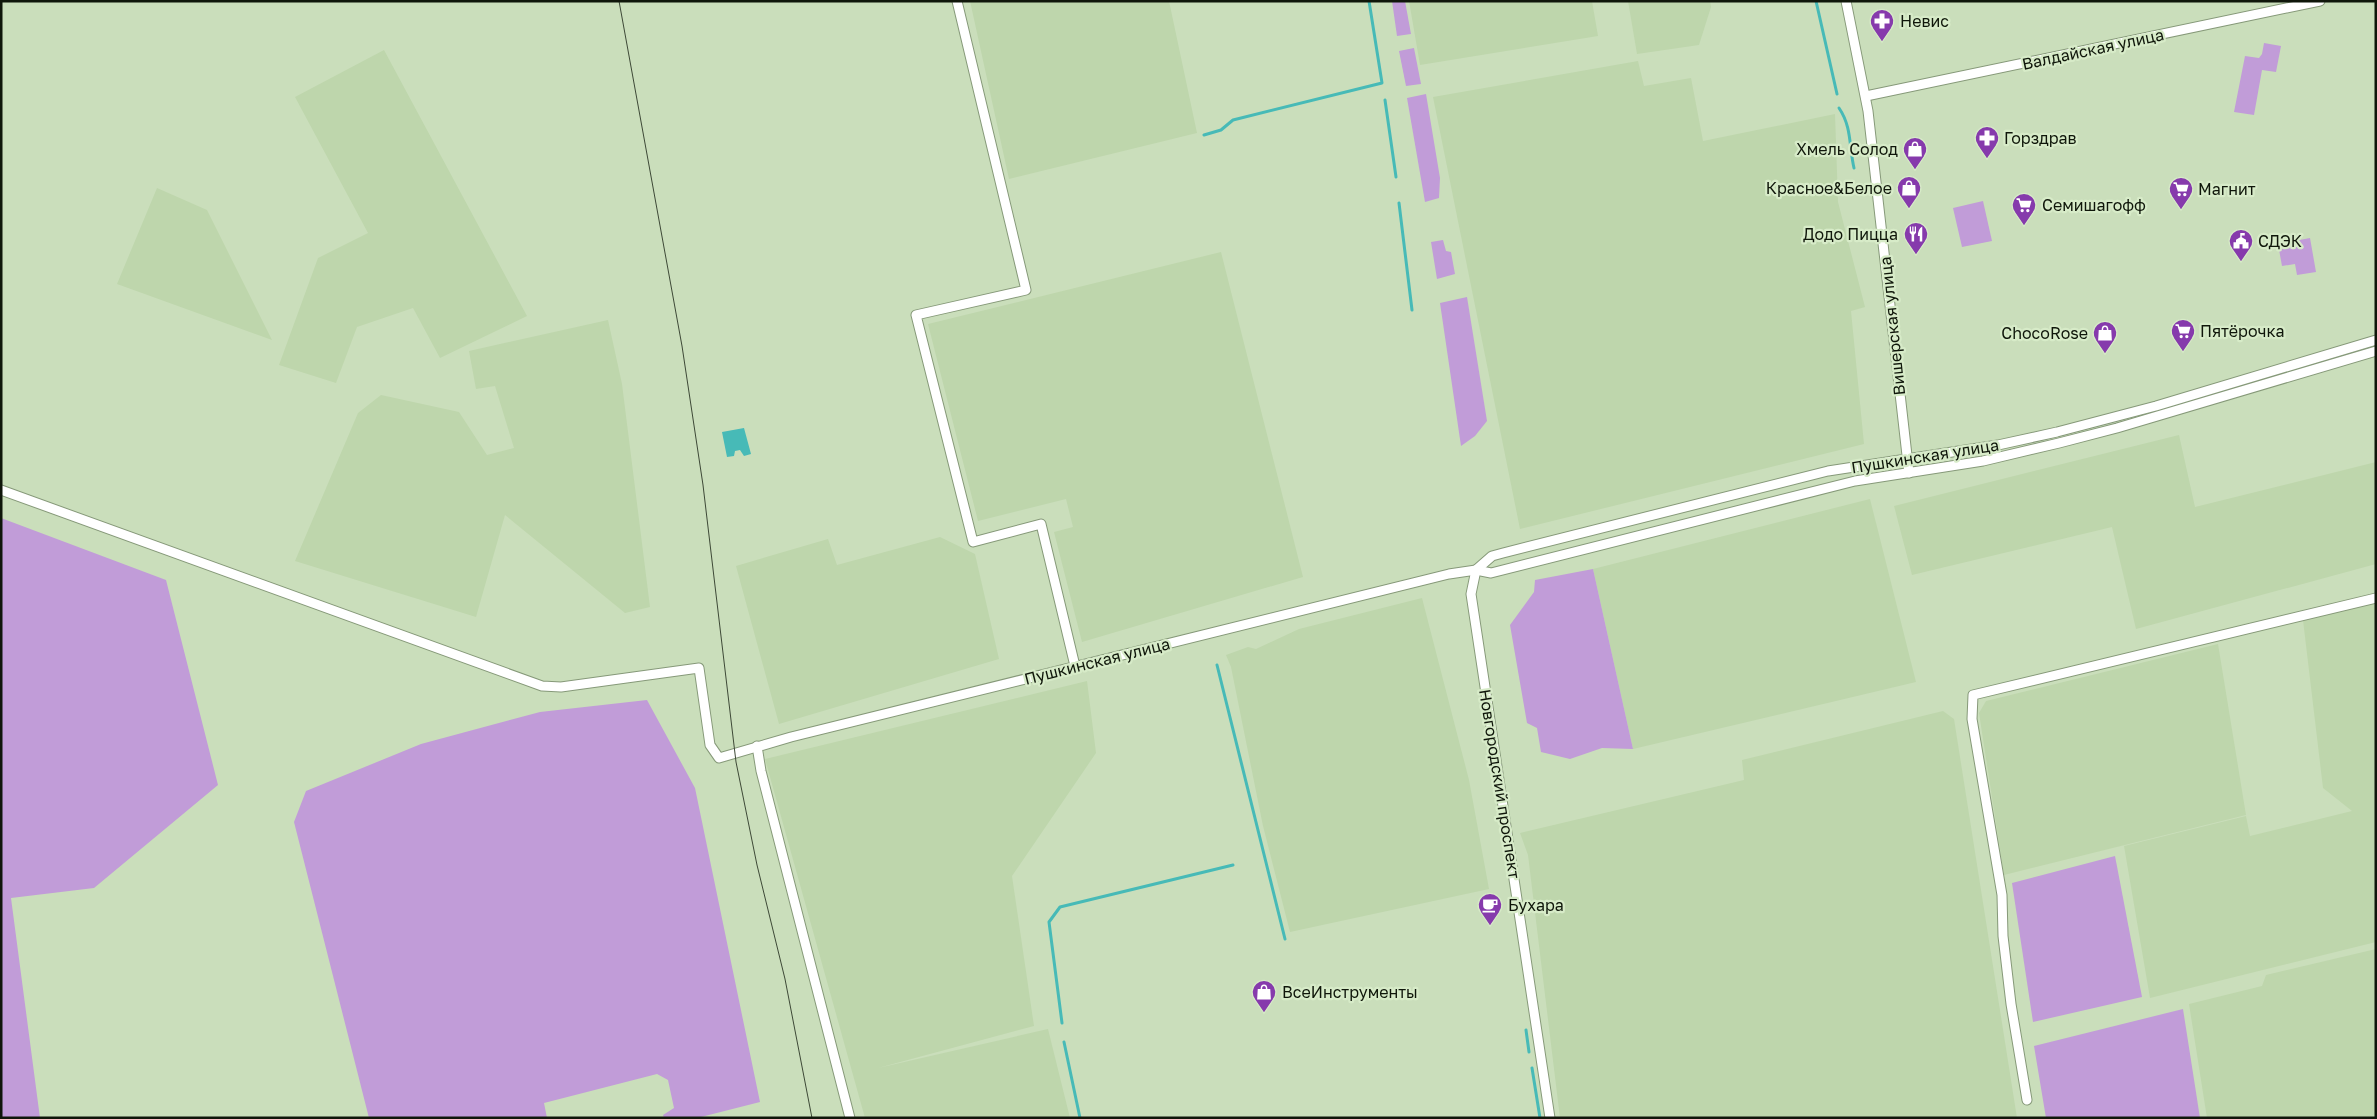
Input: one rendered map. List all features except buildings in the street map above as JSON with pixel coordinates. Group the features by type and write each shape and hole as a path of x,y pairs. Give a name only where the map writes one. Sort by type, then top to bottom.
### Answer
{"street":[{"path":"957,1 1026,290 916,315 973,542 1041,524 1075,666"},
{"name":"Вишерская улица","path":"1846,1 1866,96 1909,473"},
{"name":"Валдайская улица","path":"1866,96 2320,1"},
{"name":"Пушкинская улица","path":"1476,570 1492,556 1828,472 1998,445 2086,424 2376,340"},
{"name":"Пушкинская улица","path":"1,490 542,686 560,687 699,668 710,745 719,758 757,746 1449,574 1476,570 1491,573 1855,481 2000,457 2098,434 2376,351"},
{"name":"Новгородский проспект","path":"1476,570 1470,594 1550,1118"},
{"path":"2027,1100 2011,1004 2003,936 2002,895 1972,719 1974,695 2376,598"},
{"path":"757,746 761,771 850,1118"}],"shaded area":[{"path":"970,1 1169,1 1197,133 1009,179"},
{"path":"1392,1 1405,1 1411,34 1397,36"},
{"path":"1409,1 1592,1 1598,36 1420,65"},
{"path":"1628,1 1710,1 1711,7 1699,45 1637,54"},
{"path":"2264,43 2281,46 2276,72 2262,70 2254,115 2234,112 2245,56 2259,58 2262,54"},
{"path":"1414,48 1421,84 1406,86 1399,51"},
{"path":"384,50 527,316 440,358 413,308 357,327 336,383 279,365 318,258 368,233 295,97"},
{"path":"1638,61 1644,86 1691,78 1703,141 1835,114 1838,202 1865,307 1851,311 1864,444 1520,529 1433,97"},
{"path":"1426,94 1440,178 1439,198 1425,202 1407,98"},
{"path":"157,188 207,210 272,340 117,284"},
{"path":"1983,201 1992,241 1962,247 1953,208"},
{"path":"2310,238 2316,272 2297,275 2295,264 2282,266 2278,244"},
{"path":"1443,240 1446,251 1451,252 1455,274 1437,279 1431,242"},
{"path":"1221,252 1303,577 1082,642 1054,532 1073,527 1066,499 978,521 928,324"},
{"path":"1467,297 1487,421 1475,436 1461,446 1440,303"},
{"path":"608,320 622,384 650,607 625,613 505,515 476,617 295,561 358,413 381,395 459,412 487,455 514,448 495,386 476,389 469,351"},
{"path":"2179,435 2195,507 2376,462 2376,564 2136,629 2112,527 1912,575 1894,506"},
{"path":"1870,499 1916,682 1633,749 1593,569"},
{"path":"1,518 166,580 218,785 94,888 11,898 40,1118 1,1118"},
{"path":"940,537 975,554 999,659 779,724 736,566 828,539 837,565"},
{"path":"1593,569 1633,749 1602,748 1570,759 1541,752 1537,728 1527,723 1510,625 1534,592 1535,580"},
{"path":"1422,598 1469,780 1489,889 1290,932 1263,826 1231,667 1226,655 1248,647 1256,649 1299,629"},
{"path":"2376,602 2376,942 2150,998 2124,846 2246,816 2250,836 2352,811 2323,788 2303,620"},
{"path":"2218,644 2246,815 2004,875 1979,713 1986,701"},
{"path":"1087,681 1096,753 1012,876 1034,1026 878,1068 1048,1029 1070,1118 865,1118 765,759"},
{"path":"647,700 695,788 760,1102 697,1118 664,1118 663,1115 674,1108 668,1080 657,1074 544,1103 547,1118 369,1118 294,822 306,791 421,744 540,712"},
{"path":"1943,711 1954,719 2017,1118 1560,1118 1528,855 1520,833 1744,780 1742,760"},
{"path":"2115,856 2142,997 2033,1022 2012,883"},
{"path":"2376,949 2376,1118 2207,1118 2189,1004 2262,986 2266,975"},
{"path":"2183,1009 2200,1118 2046,1118 2034,1046"}],"water":[{"path":"744,428 751,454 744,456 740,450 735,451 734,456 727,457 722,432"}],"waterway":[{"path":"1204,135 1221,130 1233,120 1382,83 1369,1"},
{"path":"1816,1 1837,94"},
{"path":"1385,100 1396,177"},
{"path":"1839,108 1846,122 1854,168"},
{"path":"1399,203 1412,310"},
{"path":"1217,665 1285,939"},
{"path":"1062,1023 1049,922 1060,907 1233,865"},
{"path":"1526,1030 1529,1052"},
{"path":"1064,1042 1080,1118"},
{"path":"1532,1068 1540,1118"}],"tram line":[{"path":"619,1 682,346 703,485 736,762 757,865 785,979 812,1118"}],"place":[{"name":"Невис","path":"1882,42"},
{"name":"Горздрав","path":"1987,159"},
{"name":"Хмель Солод","path":"1915,170"},
{"name":"Красное&Белое","path":"1909,209"},
{"name":"Магнит","path":"2181,210"},
{"name":"Семишагофф","path":"2024,226"},
{"name":"Додо Пицца","path":"1916,255"},
{"name":"СДЭК","path":"2241,262"},
{"name":"Пятёрочка","path":"2183,352"},
{"name":"ChocoRose","path":"2105,354"},
{"name":"Бухара","path":"1490,926"},
{"name":"ВсеИнструменты","path":"1264,1013"}]}
